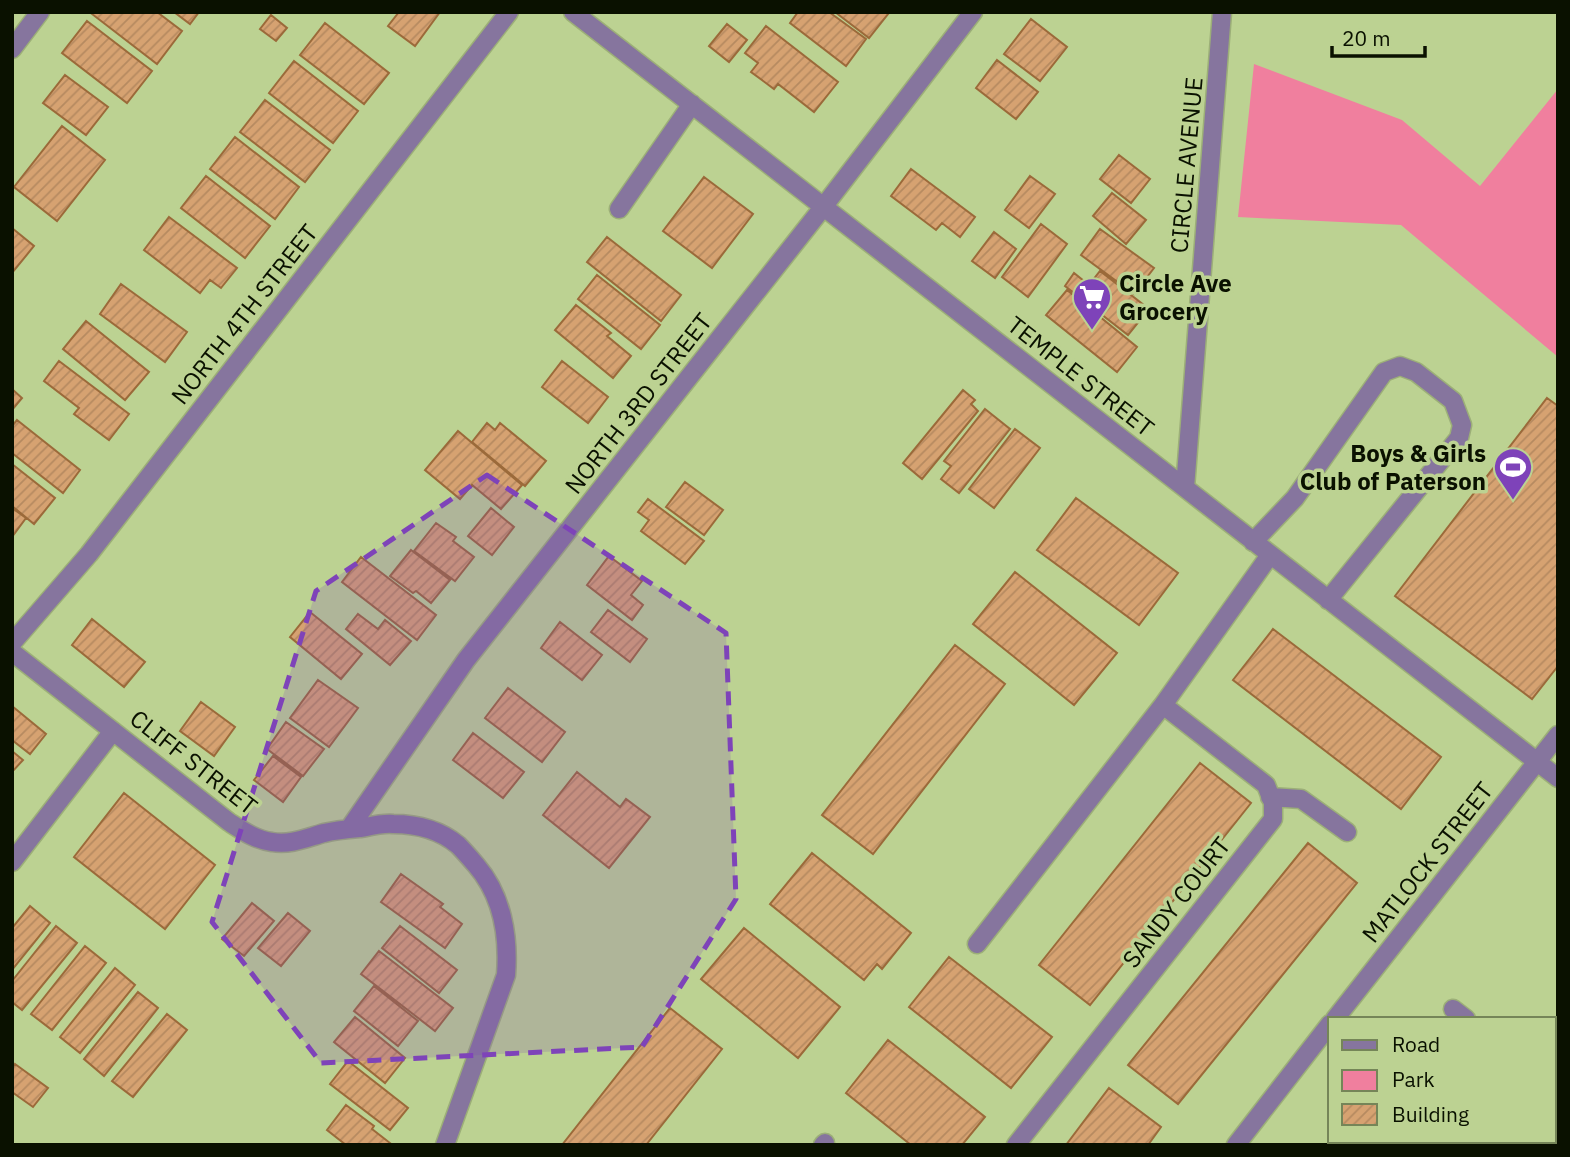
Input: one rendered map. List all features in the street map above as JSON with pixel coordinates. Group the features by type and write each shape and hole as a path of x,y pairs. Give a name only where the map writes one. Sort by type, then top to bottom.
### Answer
{"street":[{"path":"12,48 40,12"},
{"name":"NORTH 4TH STREET","path":"12,643 89,554 509,12"},
{"name":"TEMPLE STREET","path":"573,12 1558,778"},
{"name":"NORTH 3RD STREET","path":"349,830 466,660 824,206 973,12"},
{"name":"CIRCLE AVENUE","path":"1185,488 1222,12"},
{"path":"620,209 692,104"},
{"path":"1253,542 1295,498 1384,372 1400,366 1416,372 1453,401 1462,425 1459,438 1328,600"},
{"path":"977,944 1163,705 1269,555"},
{"name":"CLIFF STREET","path":"12,652 229,822 262,841 292,843 325,832 393,824 430,829 460,846 485,876 502,913 508,954 506,975 445,1145"},
{"path":"1163,705 1266,785 1270,797 1301,799 1347,832"},
{"path":"12,862 113,731"},
{"name":"MATLOCK STREET","path":"1337,1017 1558,735"},
{"name":"SANDY COURT","path":"1016,1145 1273,819 1273,803 1270,797"},
{"path":"1236,1145 1328,1027"}],"highlighted area":[{"path":"487,475 726,633 736,899 642,1047 321,1063 212,922 316,591"}],"green space":[{"path":"1254,64 1402,120 1480,186 1558,89 1558,357 1401,225 1238,217"}],"building":[{"path":"157,12 182,31 157,64 92,14"},
{"path":"174,12 199,12 190,24"},
{"path":"399,12 440,12 415,46 388,26"},
{"path":"798,12 829,12 866,39 846,66 790,23"},
{"path":"835,12 886,12 888,14 869,38"},
{"path":"271,15 287,28 276,41 260,29"},
{"path":"1031,19 1067,47 1040,81 1004,54"},
{"path":"87,21 152,71 127,103 62,53"},
{"path":"325,23 389,73 364,104 300,55"},
{"path":"727,24 747,40 729,62 709,46"},
{"path":"766,26 838,82 814,112 778,84 774,89 751,72 758,63 745,53"},
{"path":"997,60 1038,92 1016,119 976,88"},
{"path":"294,61 358,111 333,143 269,93"},
{"path":"65,75 108,107 86,135 43,103"},
{"path":"265,100 330,150 305,182 240,132"},
{"path":"62,126 105,160 57,221 14,187"},
{"path":"235,137 299,187 275,219 210,169"},
{"path":"1119,155 1150,179 1131,203 1100,179"},
{"path":"911,169 975,217 960,237 942,223 936,230 891,196"},
{"path":"206,176 270,226 245,258 181,208"},
{"path":"1030,176 1055,194 1029,228 1005,210"},
{"path":"704,177 753,214 712,268 663,231"},
{"path":"1112,193 1146,220 1126,244 1093,216"},
{"path":"169,217 237,268 221,288 210,280 200,293 144,250"},
{"path":"1041,224 1067,244 1028,297 1002,277"},
{"path":"12,228 34,246 12,273"},
{"path":"1100,229 1154,268 1134,294 1081,255"},
{"path":"994,232 1016,249 995,278 972,261"},
{"path":"607,237 681,295 661,321 587,262"},
{"path":"1100,271 1149,309 1128,335 1065,286 1074,273 1089,285"},
{"path":"597,275 660,325 641,349 578,299"},
{"path":"121,284 187,332 165,362 100,314"},
{"name":"Circle Ave Grocery","path":"1067,290 1137,347 1117,372 1046,315"},
{"path":"576,305 611,333 607,336 631,356 613,378 555,330"},
{"path":"86,321 149,372 125,400 63,349"},
{"path":"59,361 129,414 109,440 74,414 79,408 44,381"},
{"path":"562,361 608,397 588,423 542,387"},
{"path":"12,389 22,398 12,410"},
{"path":"963,390 975,400 971,404 978,411 922,479 903,463"},
{"name":"Boys & Girls Club of Paterson","path":"1547,398 1558,406 1558,666 1532,699 1395,596"},
{"path":"985,409 1010,429 959,493 941,479 951,466 944,461"},
{"path":"17,420 80,470 63,493 12,453 12,426"},
{"path":"487,423 495,430 500,423 546,461 525,486 472,442"},
{"path":"1015,429 1040,448 994,508 969,489"},
{"path":"458,431 522,485 501,509 472,485 460,499 425,470"},
{"path":"12,464 55,498 34,524 12,506"},
{"path":"685,482 723,510 704,535 666,507"},
{"path":"1076,498 1178,573 1139,625 1037,550"},
{"path":"648,499 704,541 685,564 641,531 649,520 638,512"},
{"path":"12,508 26,518 12,537"},
{"path":"491,508 514,527 492,555 468,536"},
{"path":"436,523 456,537 453,541 474,557 455,581 414,551"},
{"path":"411,550 450,580 431,603 390,576"},
{"path":"609,556 642,581 631,595 643,605 632,620 587,585"},
{"path":"361,557 436,615 417,640 342,582"},
{"path":"1015,572 1117,653 1074,705 973,624"},
{"path":"608,610 647,639 630,662 591,632"},
{"path":"310,612 362,654 341,679 290,637"},
{"path":"358,614 378,629 385,620 411,641 390,665 346,629"},
{"path":"92,619 145,662 124,687 72,645"},
{"path":"560,622 602,655 582,680 541,648"},
{"path":"1273,629 1441,757 1401,809 1233,680"},
{"path":"955,645 1005,684 873,854 822,815"},
{"path":"318,680 358,708 329,747 290,718"},
{"path":"508,688 565,732 542,762 485,718"},
{"path":"201,702 235,727 214,756 180,731"},
{"path":"12,706 46,734 30,754 12,740"},
{"path":"286,722 324,749 303,776 267,749"},
{"path":"473,733 524,772 503,798 453,760"},
{"path":"12,751 23,760 12,772"},
{"path":"273,756 301,777 283,802 254,780"},
{"path":"1200,763 1251,803 1090,1005 1039,965"},
{"path":"577,772 620,807 626,799 650,817 609,868 543,815"},
{"path":"124,793 215,865 165,929 74,857"},
{"path":"1308,843 1357,883 1178,1104 1128,1065"},
{"path":"812,853 911,933 882,969 877,964 864,980 770,904"},
{"path":"401,874 443,904 440,907 462,924 445,948 381,902"},
{"path":"252,903 274,921 244,956 222,939"},
{"path":"30,906 50,923 12,970 12,928"},
{"path":"288,913 310,931 281,966 258,948"},
{"path":"56,926 77,943 22,1010 12,1002 12,981"},
{"path":"400,926 457,970 439,993 382,948"},
{"path":"744,928 840,1007 798,1058 701,979"},
{"path":"85,946 106,963 52,1030 31,1014"},
{"path":"379,951 453,1008 435,1031 361,974"},
{"path":"949,957 1052,1037 1011,1088 909,1007"},
{"path":"115,968 135,985 80,1053 60,1037"},
{"path":"374,986 418,1021 398,1046 354,1011"},
{"path":"138,992 158,1008 104,1076 84,1059"},
{"path":"670,1008 722,1049 646,1145 562,1145"},
{"path":"167,1014 187,1030 133,1097 112,1081"},
{"path":"355,1017 405,1058 385,1083 334,1042"},
{"path":"888,1040 985,1117 962,1145 911,1145 846,1093"},
{"path":"348,1061 408,1108 390,1130 330,1084"},
{"path":"15,1064 48,1088 33,1107 12,1092 12,1068"},
{"path":"1109,1088 1161,1127 1148,1145 1066,1145"},
{"path":"346,1105 374,1126 372,1129 390,1143 346,1145 327,1130"}],"place":[{"name":"Circle Ave Grocery","path":"1092,331"},
{"name":"Boys & Girls Club of Paterson","path":"1513,501"}]}
